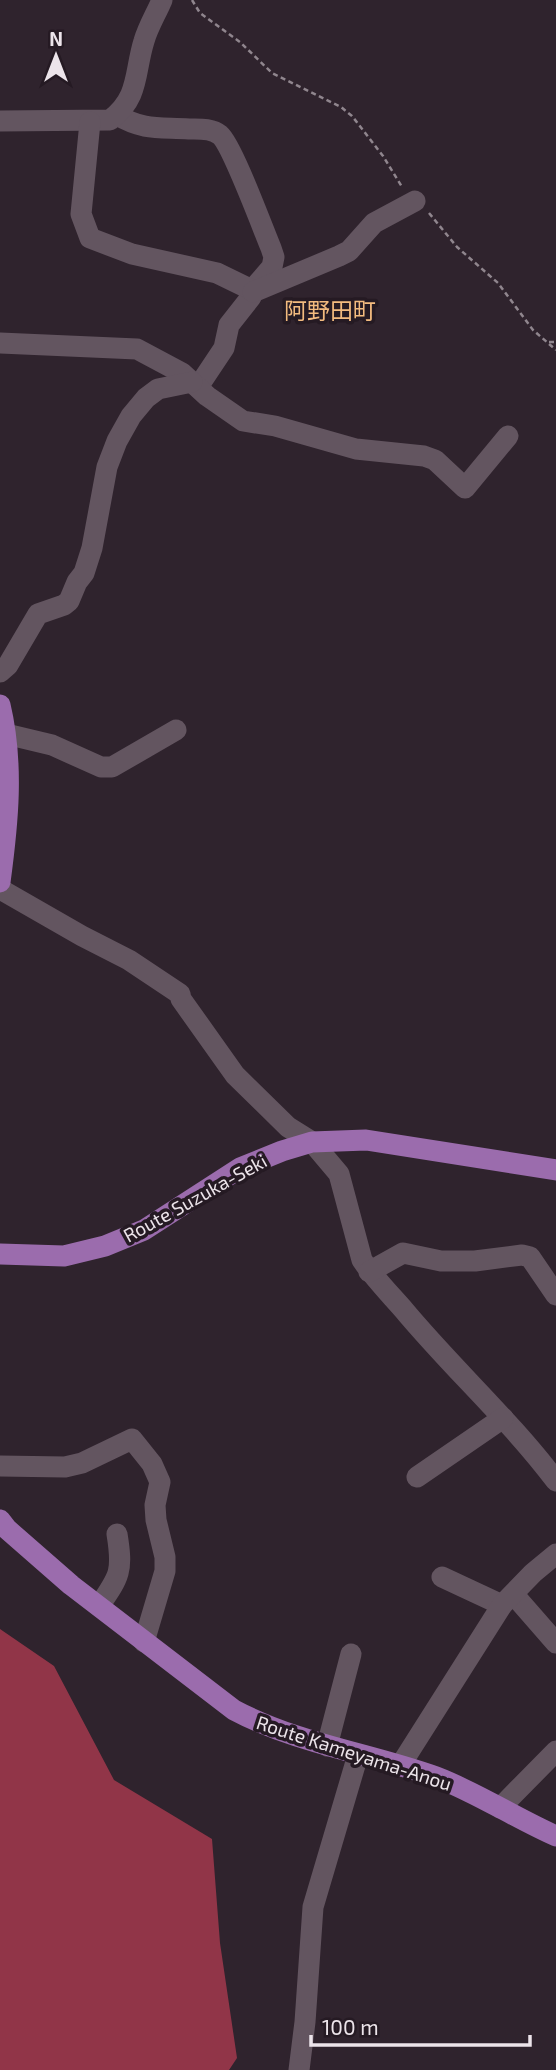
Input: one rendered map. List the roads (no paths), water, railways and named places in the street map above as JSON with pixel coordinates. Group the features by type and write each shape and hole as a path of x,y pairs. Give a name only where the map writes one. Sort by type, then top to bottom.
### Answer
{"main road":[{"path":"0,882 9,775 2,718"},
{"name":"Route Suzuka-Seki","path":"0,1254 64,1256 105,1246 144,1230 240,1168 312,1142 366,1140 556,1170"},
{"name":"Route Kameyama-Anou","path":"0,1520 71,1585 234,1710 278,1731 438,1778 556,1836"}],"street":[{"path":"0,121 110,121 135,88 144,42 162,0"},
{"path":"0,672 8,665 38,614 64,605 72,597 77,582 81,580 92,548 107,467 127,423 146,398 158,389 195,384 225,348 229,325 272,267 274,257 224,139 206,130 148,128 132,124 117,115"},
{"path":"90,122 81,214 90,238 132,254 217,273 252,292"},
{"path":"252,292 349,251 374,223 415,201"},
{"path":"0,342 137,349 169,364 243,421 275,426 356,449 424,456 435,460 465,488 508,436"},
{"path":"2,718 101,767 112,767 176,730"},
{"path":"0,888 82,936 137,964 180,994 235,1074 288,1127 312,1142 339,1174 362,1260 369,1272 423,1334 503,1418 556,1481"},
{"path":"369,1272 403,1253 441,1261 475,1261 522,1255 530,1257 556,1294"},
{"path":"417,1477 503,1418"},
{"path":"0,1466 65,1467 82,1463 132,1439 152,1464 160,1482 155,1506 156,1521 165,1557 165,1571 144,1642"},
{"path":"99,1606 119,1577 117,1534"},
{"path":"400,1766 508,1600 533,1573 556,1554"},
{"path":"442,1577 508,1600 556,1643"},
{"path":"327,1746 351,1654"},
{"path":"500,1808 556,1751"},
{"path":"299,2070 313,1907 359,1755"}],"district":[{"name":"阿野田町","path":"330,311"}]}
